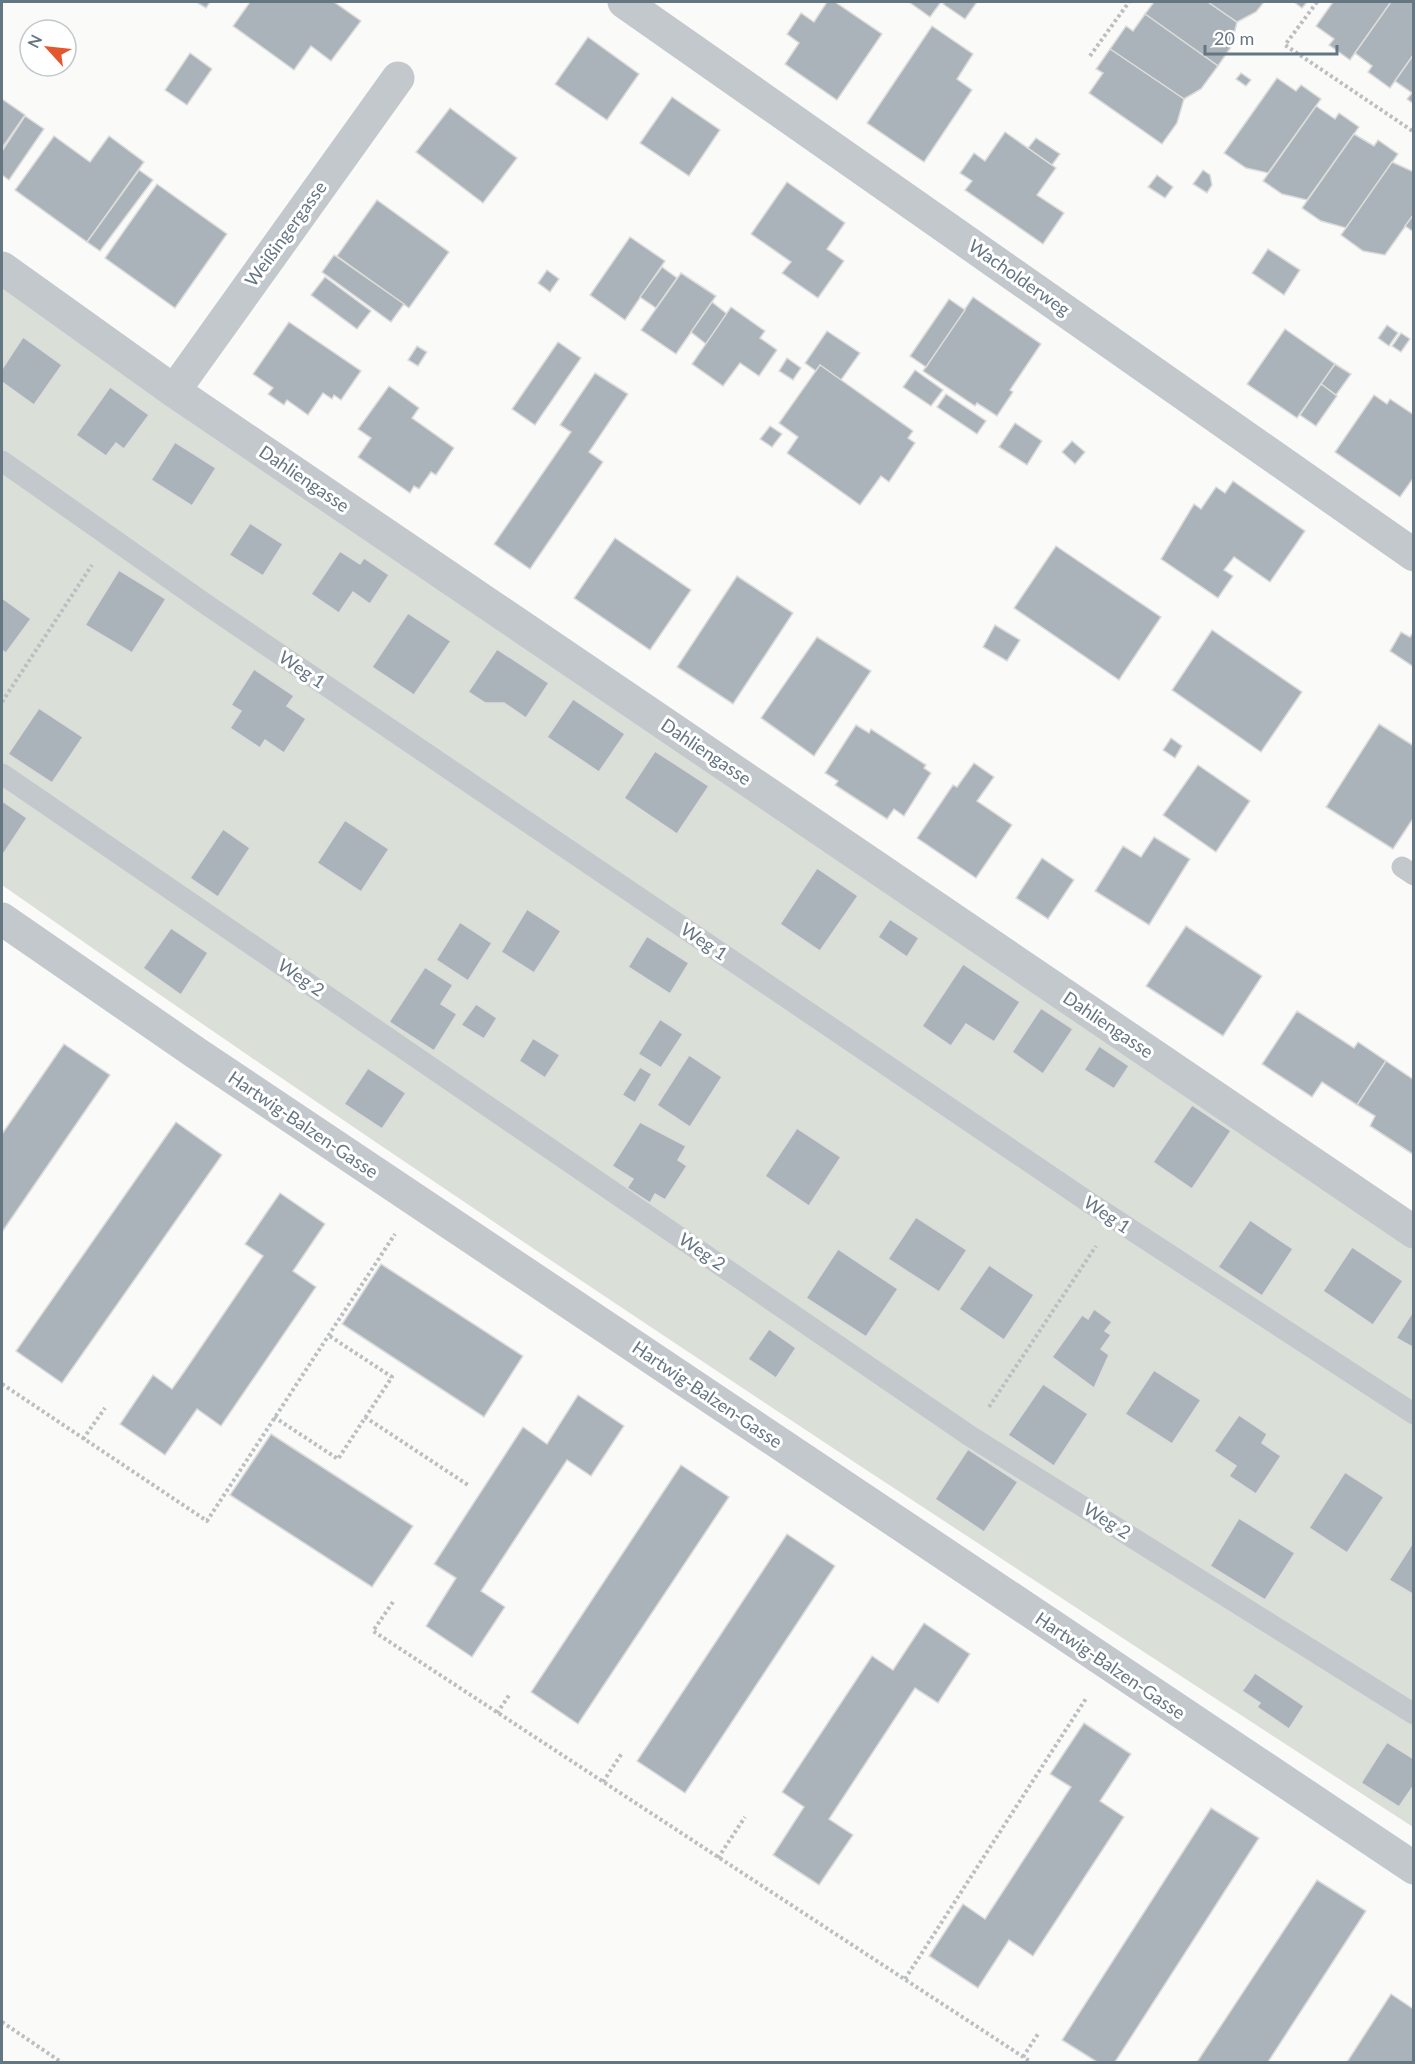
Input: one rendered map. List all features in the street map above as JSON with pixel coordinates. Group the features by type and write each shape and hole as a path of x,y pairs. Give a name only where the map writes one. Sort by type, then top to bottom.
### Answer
{"street":[{"name":"Wacholderweg","path":"624,2 1413,555"},
{"name":"Weißingergasse","path":"174,391 398,78"},
{"name":"Dahliengasse","path":"2,268 174,391 1413,1232"},
{"name":"Hartwig-Balzen-Gasse","path":"2,919 417,1201 1413,1869"}],"lane":[{"name":"Weg 1","path":"2,461 111,538 1114,1220 1413,1414"},
{"name":"Weg 2","path":"2,774 970,1436 1413,1714"}],"path":[{"path":"1090,56 1129,2"},
{"path":"1317,2 1285,45 1413,132"},
{"path":"2,702 111,538"},
{"path":"2,1384 207,1521 417,1201"},
{"path":"970,1436 1114,1220"},
{"path":"274,1417 338,1459 392,1377 328,1335"},
{"path":"82,1439 105,1408"},
{"path":"365,1417 468,1485"},
{"path":"393,1602 373,1631 1031,2062"},
{"path":"905,1979 1109,1664"},
{"path":"497,1713 510,1694"},
{"path":"603,1782 622,1753"},
{"path":"718,1858 745,1817"},
{"path":"2,2022 62,2062"},
{"path":"1023,2057 1038,2034"}],"shaded area":[{"path":"2,275 1413,1244 1413,1827 703,1362 351,1126 2,885"}],"building":[{"path":"196,2 210,2 206,8"},
{"path":"250,2 334,2 361,21 331,61 311,46 294,70 233,26"},
{"path":"827,2 835,2 882,34 837,100 785,64 799,43 787,34 801,13 814,22"},
{"path":"909,2 941,2 930,17"},
{"path":"945,2 977,2 965,19 943,4"},
{"path":"1154,2 1208,2 1237,22 1231,47 1218,66 1145,14"},
{"path":"1208,2 1264,2 1256,12 1237,22"},
{"path":"1294,2 1307,2 1302,8"},
{"path":"1333,2 1391,2 1350,60 1329,45 1334,39 1316,26"},
{"path":"1391,2 1414,2 1414,54 1390,88 1368,72 1372,66 1355,53"},
{"path":"1145,14 1218,66 1201,89 1184,99 1110,49 1126,26 1133,31"},
{"path":"932,26 973,54 957,79 972,90 924,162 867,123"},
{"path":"588,37 639,74 607,120 555,84"},
{"path":"1110,49 1184,99 1177,123 1162,144 1089,93 1103,73 1096,69"},
{"path":"190,53 212,69 187,105 165,90"},
{"path":"1414,54 1414,104 1407,99 1412,93 1395,81"},
{"path":"1241,73 1251,80 1246,86 1236,79"},
{"path":"1277,78 1296,91 1301,85 1321,99 1268,173 1246,168 1224,153"},
{"path":"672,97 720,130 689,176 640,143"},
{"path":"2,99 25,115 2,148"},
{"path":"1316,106 1335,119 1339,113 1359,127 1307,200 1282,194 1263,181"},
{"path":"450,108 517,158 483,203 416,152"},
{"path":"25,116 44,129 9,180 2,175 2,151"},
{"path":"1005,132 1056,168 1037,195 1064,213 1043,244 965,190 972,181 960,173 974,153 985,161"},
{"path":"1354,134 1374,146 1378,140 1398,154 1346,228 1321,221 1302,208"},
{"path":"54,136 90,162 109,136 144,162 87,242 15,190"},
{"path":"1036,138 1060,154 1052,165 1028,148"},
{"path":"1392,162 1414,172 1414,214 1385,255 1363,251 1341,235"},
{"path":"139,170 153,180 100,251 87,242"},
{"path":"1203,170 1210,175 1212,185 1207,193 1193,184"},
{"path":"1157,175 1173,187 1165,198 1148,187"},
{"path":"787,182 845,223 827,249 844,261 818,298 782,273 791,262 751,234"},
{"path":"157,184 227,234 175,308 105,258"},
{"path":"377,200 449,252 409,308 337,256"},
{"path":"1414,214 1414,232 1405,226"},
{"path":"630,237 665,261 625,320 590,295"},
{"path":"1268,249 1300,270 1284,295 1252,273"},
{"path":"334,255 404,304 391,322 322,272"},
{"path":"662,267 677,278 656,308 640,297"},
{"path":"547,270 559,279 550,292 538,283"},
{"path":"681,273 716,296 676,354 641,330"},
{"path":"325,277 371,311 357,329 311,295"},
{"path":"973,297 1041,344 1010,390 1013,392 997,416 977,403 975,406 923,371"},
{"path":"949,299 965,310 926,367 910,356"},
{"path":"712,302 727,314 706,344 691,332"},
{"path":"731,307 765,331 760,338 777,350 759,376 740,363 723,386 692,364"},
{"path":"289,322 361,371 341,400 334,395 332,399 323,393 308,415 287,400 284,405 268,394 273,388 253,374"},
{"path":"1387,325 1398,333 1389,346 1378,338"},
{"path":"1285,329 1335,364 1297,418 1247,384"},
{"path":"827,331 860,353 841,380 820,365 816,371 805,363"},
{"path":"1401,333 1410,339 1401,352 1392,346"},
{"path":"23,337 62,365 34,405 2,382 2,369"},
{"path":"558,342 581,358 535,425 512,409"},
{"path":"417,346 427,352 418,366 408,360"},
{"path":"787,358 801,368 793,380 779,371"},
{"path":"1335,364 1351,374 1336,395 1321,384"},
{"path":"820,365 913,431 908,438 915,443 889,482 881,476 860,505 787,453 798,437 779,423"},
{"path":"915,370 943,390 931,406 903,387"},
{"path":"595,373 628,394 589,452 603,462 530,569 494,544 571,432 560,425"},
{"path":"1321,384 1337,396 1316,426 1300,415"},
{"path":"389,386 419,408 412,418 454,448 436,475 431,472 419,489 414,486 410,493 358,457 371,438 358,429"},
{"path":"110,387 149,415 124,449 116,443 106,456 76,435"},
{"path":"946,394 986,421 977,434 937,407"},
{"path":"1374,395 1387,404 1390,399 1414,415 1414,477 1400,497 1335,452"},
{"path":"1015,423 1042,441 1027,465 999,447"},
{"path":"770,426 782,434 772,447 760,439"},
{"path":"1072,441 1085,452 1075,464 1062,452"},
{"path":"175,442 216,468 192,506 151,480"},
{"path":"1233,481 1305,531 1270,582 1234,557 1224,570 1233,576 1218,598 1161,559 1194,504 1201,509 1216,487 1225,493"},
{"path":"250,523 283,544 263,576 229,555"},
{"path":"615,538 691,590 650,650 574,598"},
{"path":"1056,546 1161,617 1119,680 1014,608"},
{"path":"340,551 360,564 364,558 389,575 370,604 353,592 339,613 311,594"},
{"path":"119,570 166,599 132,653 85,625"},
{"path":"737,576 793,613 733,704 677,667"},
{"path":"2,598 31,619 6,653 2,650"},
{"path":"408,613 451,641 414,695 372,667"},
{"path":"995,625 1020,640 1007,661 983,647"},
{"path":"1212,630 1302,692 1261,752 1172,690"},
{"path":"1414,631 1414,667 1390,651 1401,632 1410,637"},
{"path":"817,637 871,671 814,756 761,718"},
{"path":"497,649 549,683 526,718 504,703 485,703 468,692"},
{"path":"254,669 294,696 287,706 306,719 284,753 265,740 260,748 230,728 241,711 231,705"},
{"path":"573,699 625,734 599,772 547,737"},
{"path":"39,708 83,737 52,783 8,754"},
{"path":"1379,724 1414,746 1414,817 1393,849 1326,807"},
{"path":"856,725 869,733 871,729 926,765 924,768 931,773 904,816 894,809 887,819 835,785 838,781 825,773"},
{"path":"1171,738 1182,746 1175,758 1163,750"},
{"path":"655,751 709,786 677,834 624,798"},
{"path":"974,763 994,777 977,801 1012,825 976,878 917,838 953,785 957,787"},
{"path":"1198,765 1250,801 1216,852 1163,815"},
{"path":"2,801 27,818 2,856"},
{"path":"345,820 389,849 361,892 317,863"},
{"path":"223,829 250,848 218,897 190,878"},
{"path":"1154,837 1190,859 1149,925 1095,891 1123,846 1141,857"},
{"path":"1042,858 1074,880 1048,919 1016,898"},
{"path":"817,868 858,896 820,951 780,924"},
{"path":"527,909 561,931 534,973 501,952"},
{"path":"890,919 919,938 907,957 878,937"},
{"path":"460,922 492,943 468,981 436,960"},
{"path":"1186,926 1262,976 1223,1036 1146,986"},
{"path":"171,928 208,953 181,995 143,968"},
{"path":"647,936 689,963 670,994 628,967"},
{"path":"963,964 1020,1002 994,1042 966,1024 951,1046 922,1026"},
{"path":"425,967 453,985 441,1004 457,1014 434,1051 389,1022"},
{"path":"476,1004 497,1018 484,1039 461,1025"},
{"path":"1041,1008 1073,1029 1043,1074 1012,1052"},
{"path":"1297,1011 1354,1048 1358,1042 1386,1061 1357,1105 1322,1082 1312,1097 1262,1064"},
{"path":"660,1019 683,1034 661,1068 638,1054"},
{"path":"533,1038 560,1055 545,1078 519,1061"},
{"path":"64,1044 110,1075 2,1232 2,1134"},
{"path":"1099,1046 1129,1066 1114,1089 1084,1070"},
{"path":"689,1055 722,1077 690,1127 657,1105"},
{"path":"1386,1061 1414,1080 1414,1155 1370,1126 1375,1116 1357,1105"},
{"path":"640,1067 652,1074 635,1103 622,1095"},
{"path":"368,1068 406,1093 382,1129 344,1104"},
{"path":"1192,1105 1231,1131 1192,1189 1153,1162"},
{"path":"176,1122 222,1155 62,1383 16,1351"},
{"path":"640,1122 686,1146 678,1160 687,1166 665,1200 655,1194 650,1203 627,1188 633,1179 612,1166"},
{"path":"797,1128 841,1157 809,1206 765,1176"},
{"path":"280,1193 325,1224 293,1271 316,1287 221,1426 197,1409 165,1455 120,1424 153,1375 172,1389 184,1372 263,1256 245,1244"},
{"path":"916,1217 967,1250 939,1292 888,1259"},
{"path":"1250,1220 1293,1249 1262,1296 1218,1267"},
{"path":"1352,1247 1403,1281 1373,1325 1323,1291"},
{"path":"838,1249 898,1289 866,1337 806,1298"},
{"path":"381,1264 523,1356 484,1417 342,1324"},
{"path":"989,1265 1034,1295 1004,1340 959,1309"},
{"path":"1094,1309 1112,1322 1105,1331 1111,1335 1101,1349 1109,1355 1094,1388 1052,1357 1082,1315 1088,1319"},
{"path":"1414,1310 1414,1348 1396,1338"},
{"path":"769,1329 796,1348 776,1378 748,1359"},
{"path":"1154,1370 1201,1400 1172,1444 1125,1414"},
{"path":"1043,1384 1088,1414 1054,1466 1008,1435"},
{"path":"578,1395 624,1426 591,1476 567,1460 481,1591 505,1607 472,1657 426,1626 456,1578 434,1564 523,1427 547,1444"},
{"path":"1239,1415 1267,1434 1262,1443 1281,1456 1256,1494 1229,1476 1236,1466 1214,1451"},
{"path":"271,1434 413,1526 372,1587 230,1495"},
{"path":"968,1449 1018,1482 984,1532 935,1499"},
{"path":"681,1465 729,1497 578,1724 531,1692"},
{"path":"1345,1472 1384,1497 1347,1553 1309,1528"},
{"path":"1239,1518 1295,1553 1265,1600 1210,1566"},
{"path":"787,1534 835,1566 685,1793 637,1761"},
{"path":"1414,1541 1414,1595 1389,1580"},
{"path":"924,1623 970,1654 938,1703 915,1688 829,1819 853,1835 819,1885 773,1855 804,1807 782,1792 872,1656 893,1670"},
{"path":"1255,1673 1304,1706 1289,1729 1257,1707 1260,1703 1242,1691"},
{"path":"1084,1723 1131,1754 1100,1801 1124,1817 1033,1956 1009,1940 978,1988 929,1956 963,1904 985,1919 1071,1787 1050,1774"},
{"path":"1387,1742 1414,1759 1414,1785 1399,1807 1361,1783"},
{"path":"1211,1808 1259,1838 1115,2062 1097,2062 1062,2040"},
{"path":"1317,1880 1366,1911 1268,2062 1197,2062"},
{"path":"1391,1994 1412,2008 1414,2006 1414,2062 1347,2062"}]}
